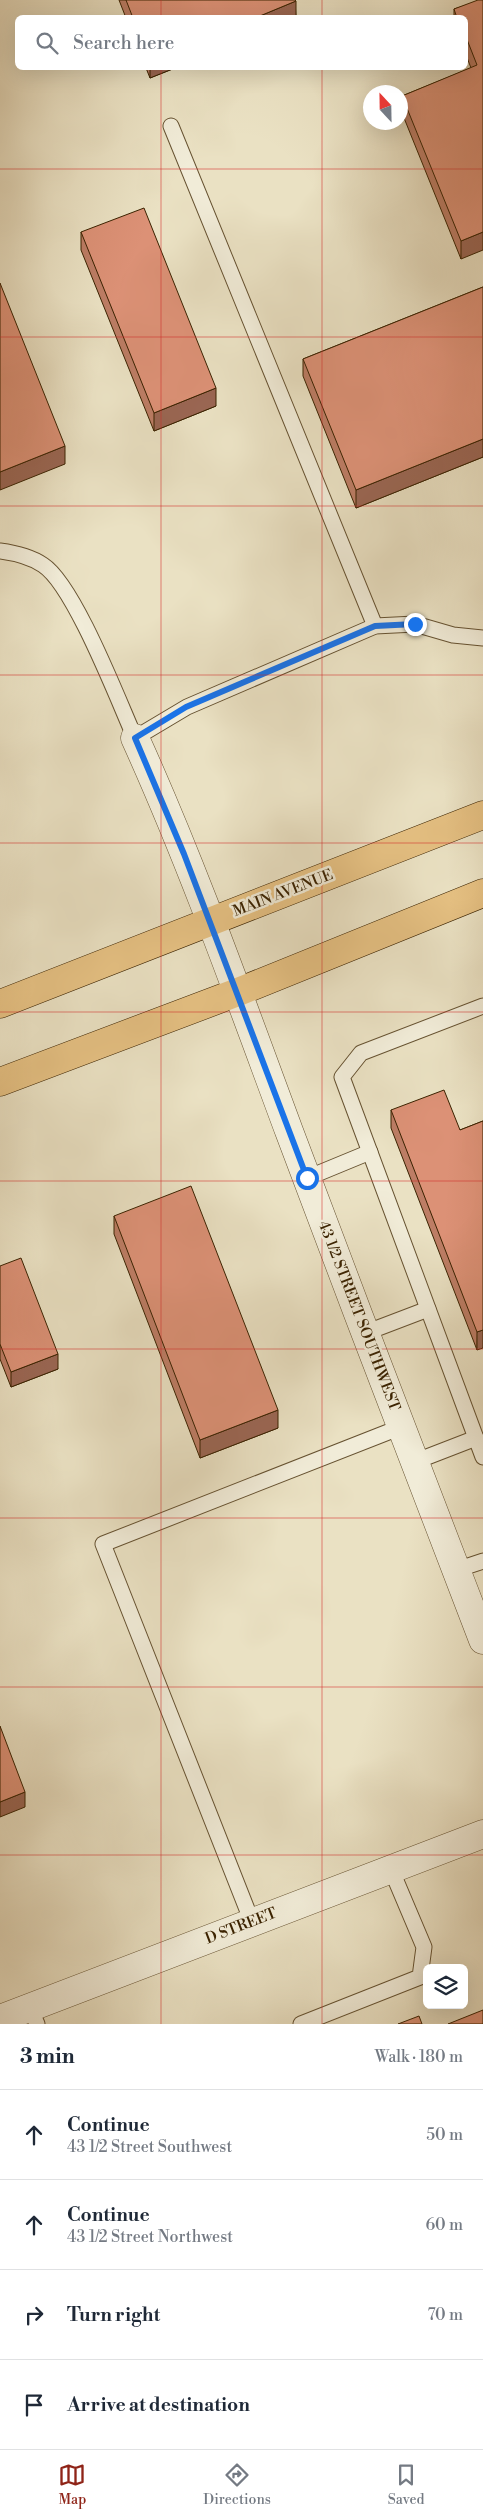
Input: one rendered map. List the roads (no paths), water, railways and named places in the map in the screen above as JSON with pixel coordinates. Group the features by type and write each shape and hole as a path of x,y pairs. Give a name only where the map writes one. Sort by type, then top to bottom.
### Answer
{"main road":[{"name":"MAIN AVENUE","path":"0,1004 483,815"},
{"path":"0,1082 238,992 483,893"}],"street":[{"name":"43 1/2 STREET SOUTHWEST","path":"135,738 163,801 238,992 365,1333 483,1640"},
{"name":"D STREET","path":"0,2019 34,2016 252,1922 483,1834"}],"lane":[{"path":"171,126 375,626"},
{"path":"0,551 16,553 44,566 65,589 135,738 186,707 375,626 415,624 453,635 483,638"},
{"path":"483,1006 362,1053 342,1077 483,1457"},
{"path":"307,1178 370,1152"},
{"path":"365,1333 428,1309"},
{"path":"252,1922 103,1544 401,1427"},
{"path":"414,1462 476,1438"},
{"path":"456,1570 483,1561"},
{"path":"301,2024 420,1977 424,1947 391,1869"}]}
